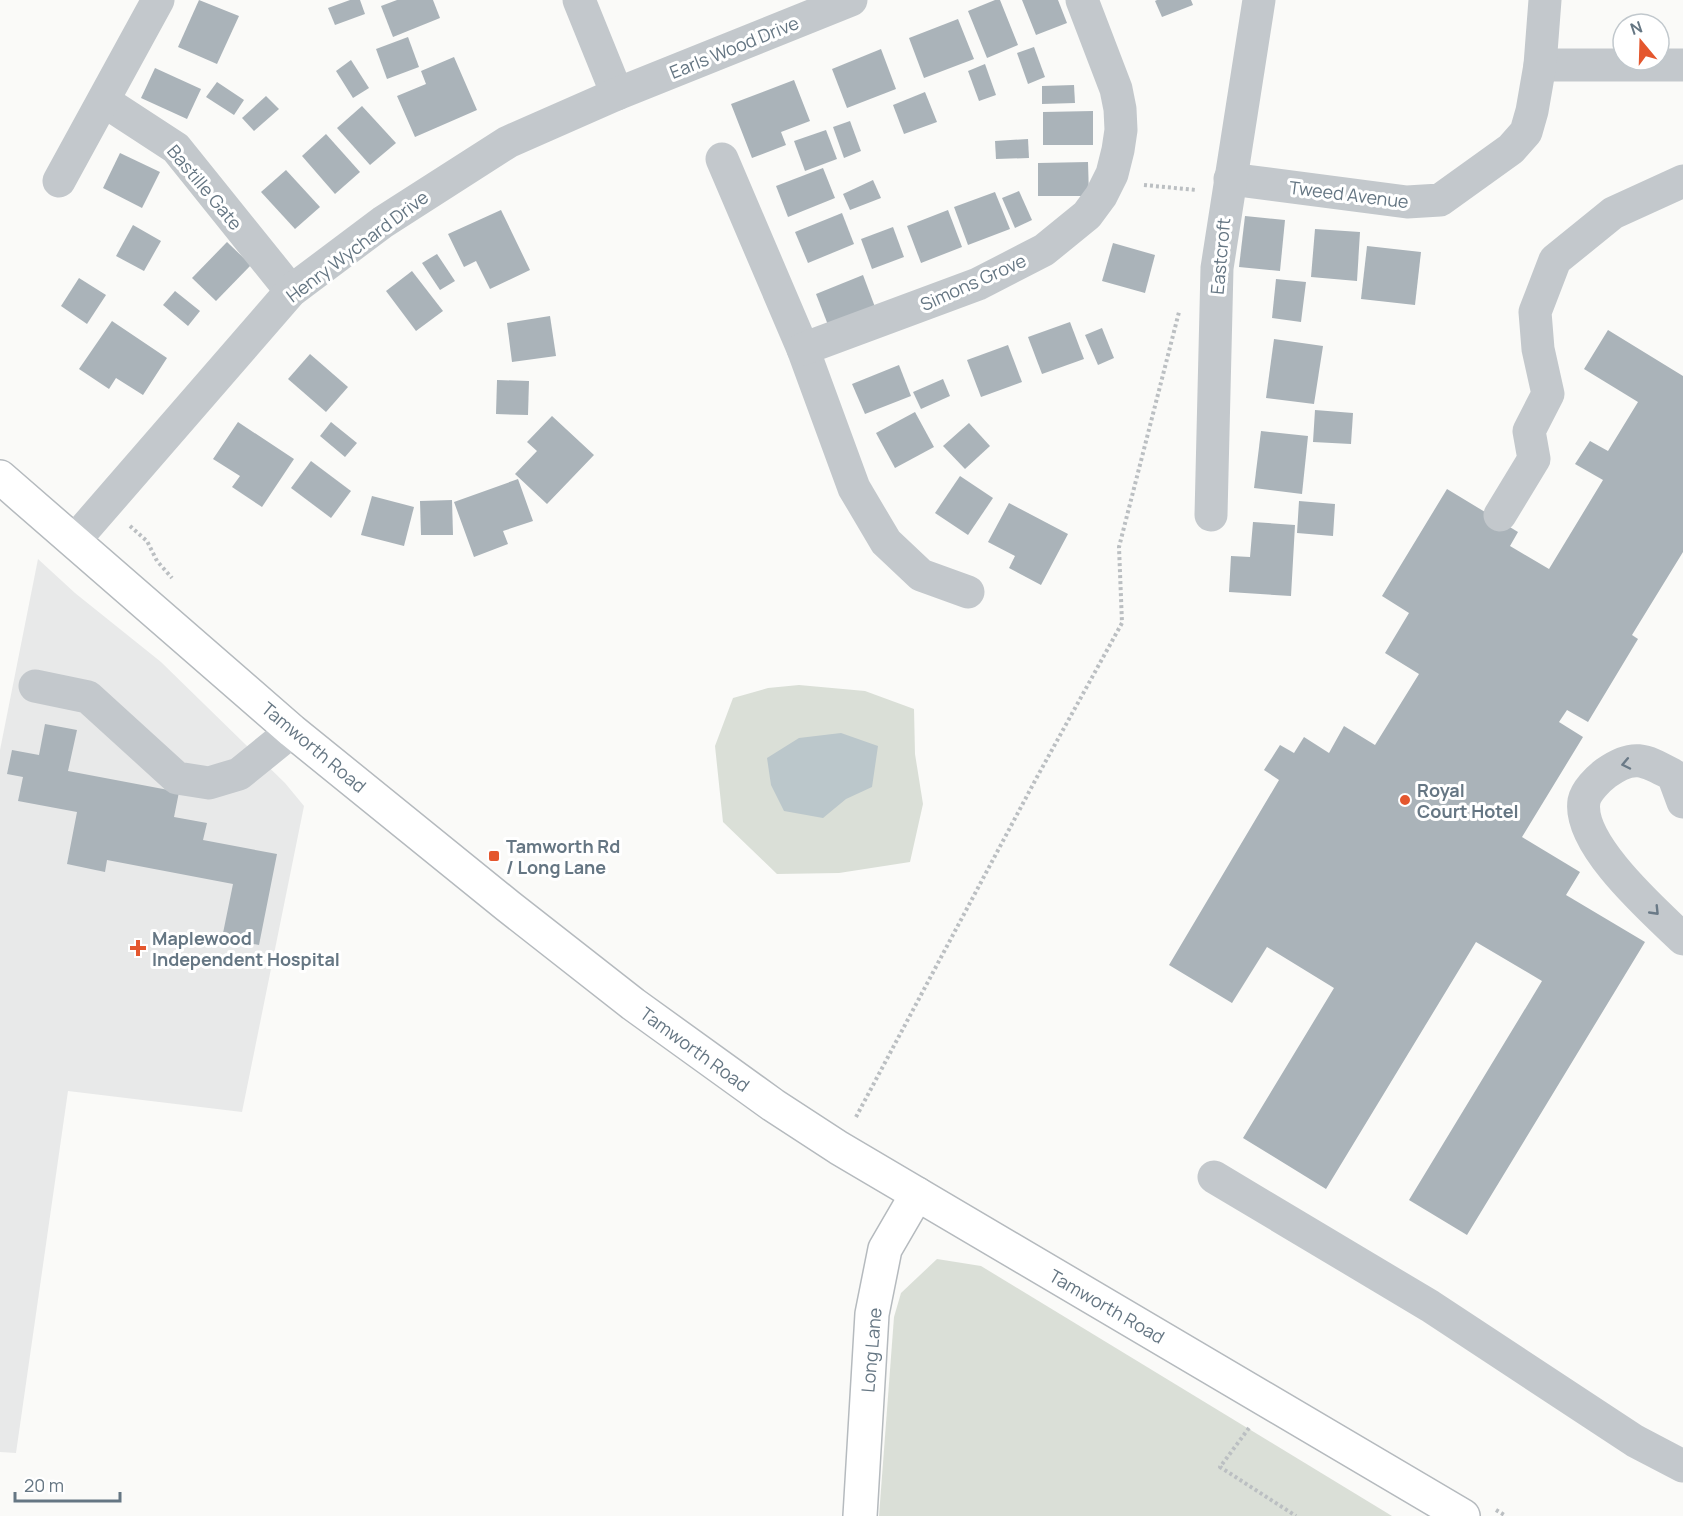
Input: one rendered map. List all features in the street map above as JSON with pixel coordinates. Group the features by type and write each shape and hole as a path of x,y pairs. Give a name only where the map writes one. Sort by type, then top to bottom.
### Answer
{"main road":[{"name":"Tamworth Road","path":"0,477 292,731 633,1004 773,1105 839,1148 1463,1516"},
{"name":"Long Lane","path":"860,1516 872,1314 885,1249 917,1194"}],"street":[{"path":"59,181 158,0"},
{"path":"579,0 617,94"},
{"name":"Earls Wood Drive","path":"617,94 851,0"},
{"name":"Simons Grove","path":"803,349 978,284 1044,250 1087,215 1101,196 1107,182 1118,150 1121,130 1116,89 1082,0"},
{"name":"Eastcroft","path":"1211,515 1217,268 1216,185 1259,0"},
{"name":"Tweed Avenue","path":"1216,185 1407,202 1440,200 1511,149 1526,132 1540,65 1545,0"},
{"path":"1540,65 1683,65"},
{"name":"Henry Wychard Drive","path":"74,541 291,291 383,222 508,142 617,94"},
{"name":"Bastille Gate","path":"104,101 176,148 291,291"},
{"path":"722,159 803,349 854,488 886,542 921,575 968,592"},
{"path":"1500,514 1534,459 1529,431 1548,394 1538,349 1535,312 1555,260 1613,213 1683,181"},
{"path":"35,686 88,697 177,778 209,783 239,774 292,731"},
{"path":"1683,801 1673,775 1646,761 1621,762 1597,780 1584,800 1587,830 1610,864 1683,939"},
{"path":"1214,1177 1430,1306 1635,1441 1683,1466"}],"path":[{"path":"1107,182 1216,185"},
{"path":"839,1148 1122,623 1119,547 1182,301"},
{"path":"1268,1400 1220,1467 1296,1516"}],"shaded area":[{"name":"Maplewood Independent Hospital","path":"38,559 75,593 161,662 285,783 304,806 242,1112 68,1091 16,1453 0,1452 0,750"},
{"path":"799,685 865,691 914,709 915,754 923,804 910,862 839,873 777,874 723,822 715,746 733,698 768,688"},
{"path":"841,733 878,746 872,787 846,799 823,818 784,811 771,785 767,758 799,738"},
{"path":"937,1259 981,1266 1392,1516 879,1516 894,1317 901,1293"}],"building":[{"path":"199,0 239,16 217,64 178,47"},
{"path":"350,0 360,0 365,14 335,25 328,8"},
{"path":"397,0 433,0 440,18 393,37 381,6"},
{"path":"1000,0 1018,45 987,58 968,11"},
{"path":"1022,0 1058,0 1067,23 1036,35"},
{"path":"1191,0 1193,5 1162,17 1155,1"},
{"path":"958,19 974,59 924,78 909,38"},
{"path":"408,37 419,67 387,79 376,49"},
{"path":"1034,47 1045,77 1028,84 1017,53"},
{"path":"881,49 896,89 847,108 832,69"},
{"path":"454,57 477,110 415,137 397,96 426,84 421,71"},
{"path":"351,60 369,88 353,98 336,71"},
{"path":"985,64 996,95 979,101 968,71"},
{"path":"155,68 201,89 187,119 141,98"},
{"path":"794,80 810,121 781,132 786,145 752,158 731,104"},
{"path":"217,82 244,100 234,115 206,97"},
{"path":"1074,85 1075,103 1042,104 1042,86"},
{"path":"925,92 937,122 904,134 893,105"},
{"path":"266,96 279,109 254,131 242,118"},
{"path":"362,106 396,143 370,165 337,128"},
{"path":"1093,111 1093,145 1043,145 1043,112"},
{"path":"850,121 861,151 844,158 833,127"},
{"path":"826,130 837,159 805,171 794,141"},
{"path":"326,134 360,172 335,194 302,156"},
{"path":"1028,139 1029,158 996,159 995,141"},
{"path":"120,153 160,172 142,208 103,188"},
{"path":"1088,162 1089,196 1038,196 1038,163"},
{"path":"823,168 835,198 788,217 776,186"},
{"path":"286,170 320,207 295,229 261,192"},
{"path":"873,180 881,198 850,210 843,194"},
{"path":"1019,191 1032,220 1015,228 1002,198"},
{"path":"995,192 1010,229 968,245 954,207"},
{"path":"501,210 530,270 490,289 476,261 464,267 448,234"},
{"path":"948,210 962,247 921,263 907,226"},
{"path":"842,213 854,244 808,263 795,232"},
{"path":"1245,216 1285,220 1280,271 1239,267"},
{"path":"133,225 161,241 144,271 116,256"},
{"path":"893,227 904,257 872,269 861,239"},
{"path":"1315,229 1360,232 1357,281 1311,277"},
{"path":"227,242 251,265 216,301 192,278"},
{"path":"1113,243 1155,255 1145,293 1102,281"},
{"path":"1367,246 1421,252 1415,305 1361,299"},
{"path":"437,254 455,281 440,290 422,263"},
{"path":"412,271 443,311 416,331 386,291"},
{"path":"863,275 875,307 828,325 816,294"},
{"path":"79,278 106,295 87,324 61,306"},
{"path":"1276,279 1306,282 1301,322 1272,318"},
{"path":"175,291 200,311 188,326 163,305"},
{"path":"550,316 556,356 512,362 507,323"},
{"path":"112,321 167,358 143,395 116,378 109,389 79,369"},
{"path":"1070,322 1084,359 1042,374 1028,337"},
{"path":"1102,328 1114,358 1098,365 1085,335"},
{"name":"Royal Court Hotel","path":"1608,330 1683,376 1683,552 1632,635 1638,639 1588,722 1567,710 1559,722 1583,737 1522,837 1580,872 1566,895 1645,942 1467,1235 1409,1200 1542,981 1476,942 1326,1189 1243,1138 1334,988 1267,947 1232,1003 1169,965 1279,780 1264,770 1280,745 1294,753 1304,737 1329,753 1344,726 1375,745 1419,674 1385,653 1409,613 1382,596 1447,489 1518,532 1510,546 1549,569 1603,480 1575,464 1590,441 1608,451 1638,402 1584,369"},
{"path":"1274,339 1323,346 1314,404 1266,398"},
{"path":"1008,345 1022,382 981,397 967,360"},
{"path":"310,354 348,387 326,412 288,379"},
{"path":"899,365 911,396 865,414 852,384"},
{"path":"943,379 950,396 921,409 913,392"},
{"path":"497,380 529,381 528,415 496,414"},
{"path":"1315,410 1353,413 1351,444 1313,442"},
{"path":"915,412 934,447 895,468 876,433"},
{"path":"552,416 594,455 547,504 515,474 537,451 527,442"},
{"path":"238,422 294,459 262,507 232,487 240,476 213,459"},
{"path":"331,422 357,443 345,457 320,436"},
{"path":"969,423 990,446 965,469 943,446"},
{"path":"1261,431 1308,436 1302,494 1254,488"},
{"path":"311,461 351,491 331,518 291,488"},
{"path":"960,476 993,498 968,535 935,513"},
{"path":"518,479 533,521 503,531 508,544 474,557 454,502"},
{"path":"372,496 414,507 404,546 361,535"},
{"path":"452,500 453,535 421,535 420,501"},
{"path":"1299,501 1335,504 1333,536 1297,533"},
{"path":"1009,503 1068,534 1041,585 1009,568 1015,556 988,542"},
{"path":"1253,522 1295,525 1291,596 1229,592 1231,556 1250,557"},
{"path":"45,724 77,730 68,771 179,792 174,817 207,823 203,840 277,854 259,945 222,938 233,884 107,860 105,872 67,864 77,812 18,801 23,777 7,774 12,750 39,755"}],"place":[{"name":"Royal Court Hotel","path":"1405,800"},
{"name":"Tamworth Rd / Long Lane","path":"494,856"},
{"name":"Maplewood Independent Hospital","path":"138,948"}]}
